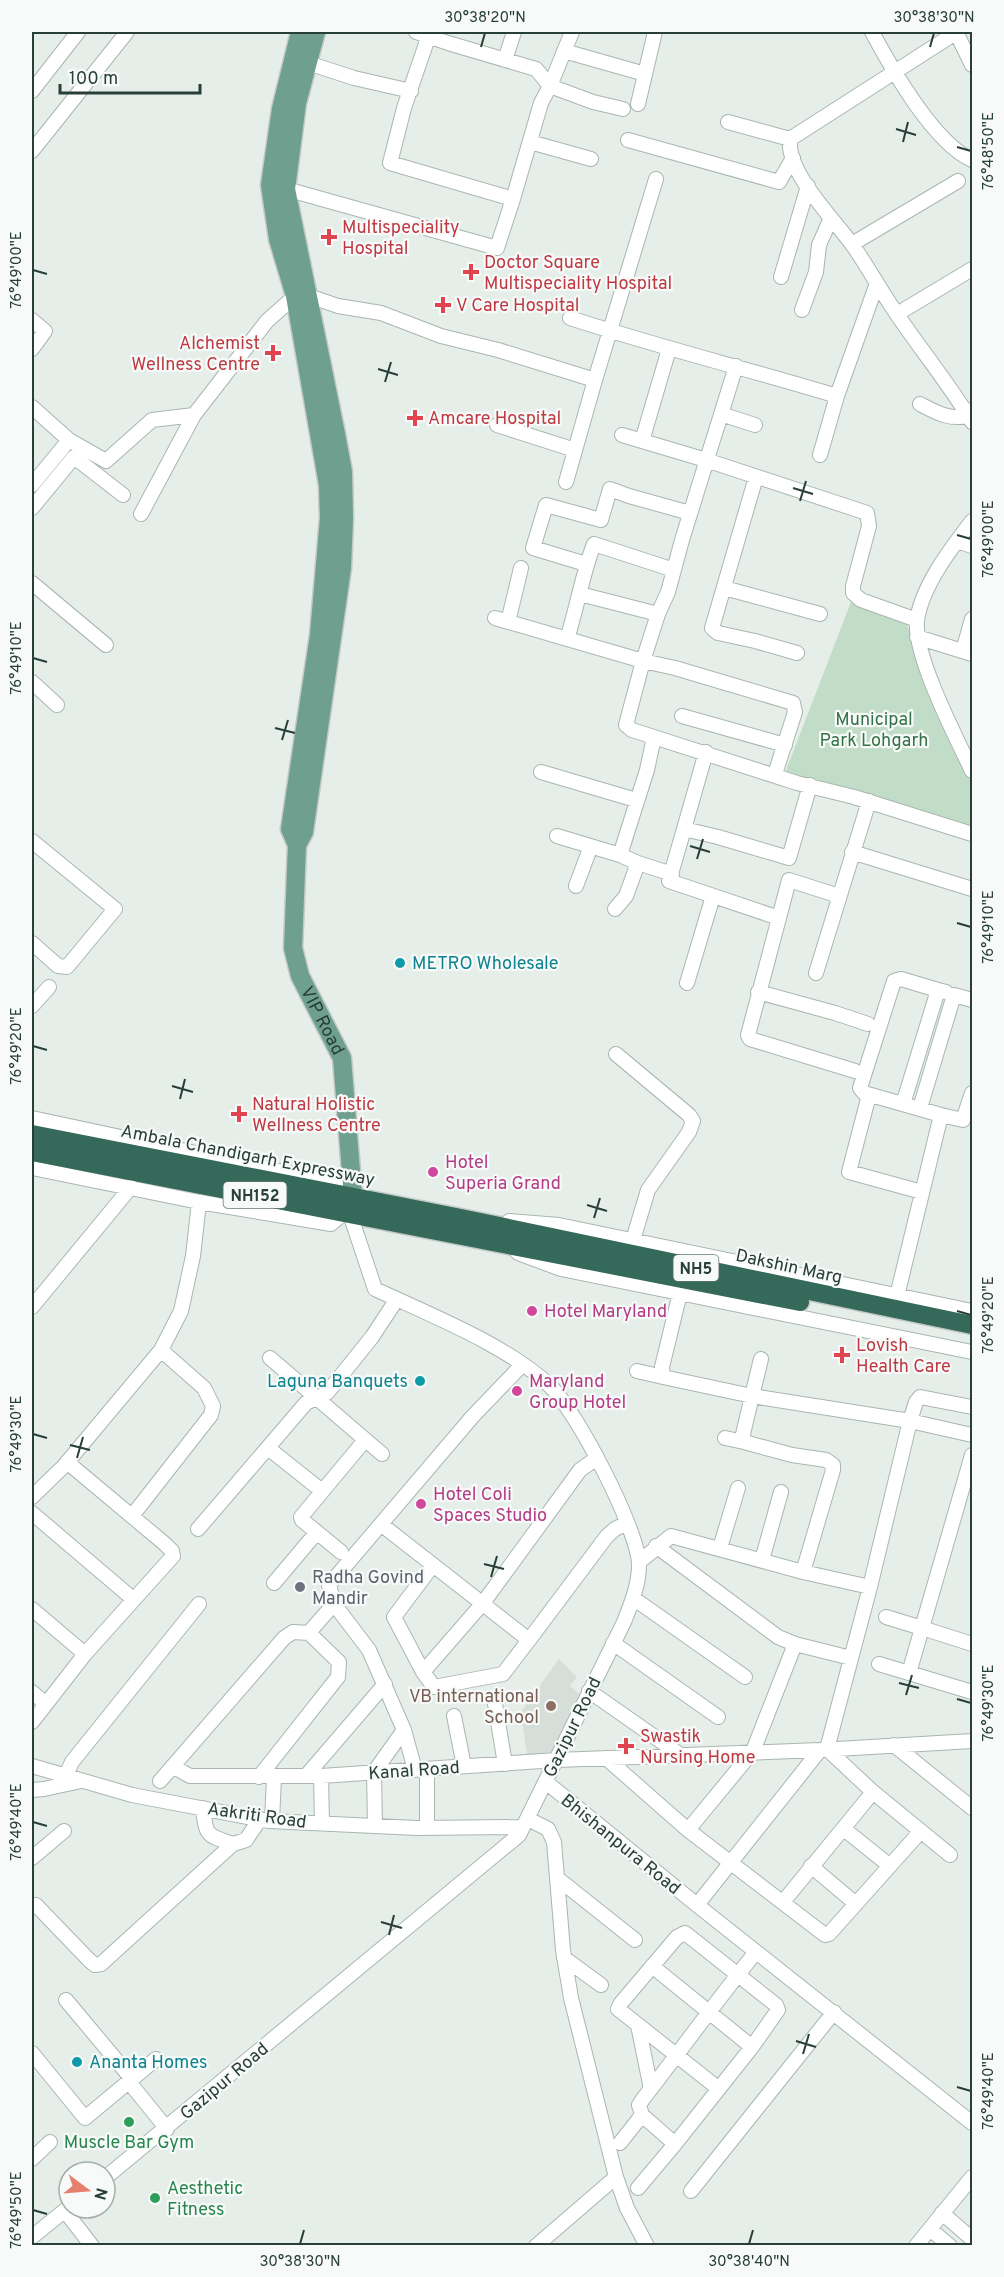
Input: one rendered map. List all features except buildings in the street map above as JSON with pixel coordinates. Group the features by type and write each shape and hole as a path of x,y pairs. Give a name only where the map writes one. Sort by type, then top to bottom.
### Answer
{"highway":[{"name":"Ambala Chandigarh Expressway","path":"32,1134 479,1239"},
{"name":"Ambala Chandigarh Expressway","path":"32,1152 349,1208 456,1217"},
{"name":"Dakshin Marg","path":"456,1217 935,1324 972,1325"},
{"name":"NH5","path":"479,1239 935,1324 972,1336"}],"main road":[{"path":"300,32 281,109 270,185 279,239 302,296"},
{"path":"302,296 286,189 297,104 316,32"},
{"name":"VIP Road","path":"302,296 328,437 343,472 344,519 342,568 304,832 297,845 293,948 300,976 342,1058 349,1208"}],"street":[{"path":"32,91 78,32"},
{"path":"32,151 127,32"},
{"path":"505,60 514,32"},
{"path":"286,189 497,248 541,103 572,32"},
{"path":"638,104 655,32"},
{"path":"872,32 895,71 942,138 972,160"},
{"path":"728,122 790,139 956,32 972,65"},
{"path":"513,199 390,163 411,91 422,33 536,69 550,86 593,102 623,109"},
{"path":"564,51 638,72"},
{"path":"308,63 354,78 411,91"},
{"path":"790,139 789,148 808,186 852,244 897,314 971,416 952,418 920,404"},
{"path":"628,140 780,182 793,158"},
{"path":"530,142 591,159"},
{"path":"566,482 656,179"},
{"path":"852,244 958,181"},
{"path":"781,277 808,186"},
{"path":"802,310 816,272 819,245 831,218"},
{"path":"897,314 972,269"},
{"path":"820,455 837,396 877,283"},
{"path":"141,514 194,415 267,321 302,296 338,306 381,313 441,336 498,350 595,380"},
{"path":"570,318 669,349 837,396"},
{"path":"32,320 45,331 32,349"},
{"path":"642,441 669,349"},
{"path":"735,366 668,592 657,614 626,725 632,730 775,774 797,783 869,801 972,834"},
{"path":"32,407 69,440 106,460 152,420 194,415"},
{"path":"721,414 755,424"},
{"path":"496,425 575,450"},
{"path":"622,435 867,513 868,526 853,593 861,600 917,620"},
{"path":"32,485 69,440"},
{"path":"32,508 74,457 123,495"},
{"path":"756,477 712,628 718,633 797,653"},
{"path":"586,564 533,548 546,505 602,520 610,489 690,513"},
{"path":"972,521 925,594 917,620 917,638 936,690 972,771"},
{"path":"957,541 972,546"},
{"path":"567,639 586,564 594,544 674,570"},
{"path":"521,568 501,620 793,703 795,712 775,774"},
{"path":"32,583 105,645"},
{"path":"724,588 820,614"},
{"path":"580,594 657,614"},
{"path":"917,638 968,652 972,619"},
{"path":"32,682 57,705"},
{"path":"682,716 785,745"},
{"path":"620,855 647,770 654,737"},
{"path":"706,752 669,881 779,918"},
{"path":"541,772 636,800"},
{"path":"684,829 789,858 810,785"},
{"path":"816,973 869,801"},
{"path":"557,836 672,874"},
{"path":"32,841 116,909 67,967 58,966 32,943"},
{"path":"576,886 591,846"},
{"path":"852,852 972,889"},
{"path":"615,909 626,896 638,863"},
{"path":"839,896 789,880 748,1035 750,1039 855,1071"},
{"path":"687,983 713,896"},
{"path":"972,1000 901,979 894,981 860,1088 860,1092 869,1095 963,1120 972,1093"},
{"path":"32,1006 49,987"},
{"path":"903,1104 938,990"},
{"path":"758,992 868,1024"},
{"path":"920,1108 954,995"},
{"path":"616,1054 693,1121 690,1132 648,1190 633,1240"},
{"path":"869,1095 849,1172 922,1192"},
{"path":"897,1296 941,1115"},
{"path":"32,1118 335,1183 349,1208 331,1224 199,1202 32,1168"},
{"path":"32,1306 131,1188"},
{"path":"32,1497 67,1462 160,1350 181,1311 193,1256 199,1202"},
{"name":"Gazipur Road","path":"117,2169 519,1835 613,1643 633,1598 638,1578 639,1562 627,1523 597,1458 552,1387 497,1348 375,1289 349,1208"},
{"name":"NH152","path":"456,1217 559,1225 972,1311"},
{"name":"NH152","path":"479,1239 561,1269 972,1352"},
{"path":"663,1377 662,1367 680,1293"},
{"path":"198,1529 306,1403 327,1393 372,1337 397,1299"},
{"path":"132,1516 211,1415 213,1406 204,1388 160,1350"},
{"path":"270,1358 382,1454"},
{"path":"744,1442 743,1434 761,1359"},
{"path":"427,1828 421,1769 369,1650 334,1604 329,1586 473,1416 522,1365"},
{"path":"637,1371 752,1396 910,1421 972,1435"},
{"path":"697,1905 823,1749 851,1658 916,1402 920,1397 972,1407"},
{"path":"725,1438 792,1455 826,1460 832,1465 833,1470 803,1572"},
{"path":"340,1552 301,1517 365,1440"},
{"path":"267,1448 322,1491"},
{"path":"909,1673 972,1455"},
{"path":"423,1672 483,1603 580,1470 597,1458"},
{"path":"32,1722 85,1654 173,1556 172,1551 67,1462"},
{"path":"720,1548 738,1488"},
{"path":"762,1560 781,1492"},
{"path":"32,1513 133,1599"},
{"path":"433,1565 394,1617 423,1672 434,1687 503,1674 607,1536 627,1523"},
{"path":"382,1525 530,1640"},
{"path":"274,1583 317,1532"},
{"path":"639,1562 671,1536 803,1572 870,1587"},
{"path":"656,1546 768,1631 795,1644 851,1658"},
{"path":"633,1598 745,1677"},
{"path":"66,1775 72,1762 199,1604"},
{"path":"309,1633 334,1604"},
{"path":"32,1609 85,1654"},
{"path":"886,1617 972,1644"},
{"path":"36,1905 88,1960 95,1965 101,1964 233,1844 246,1840 266,1820 268,1777 338,1677 339,1662 309,1633 287,1634 160,1781"},
{"path":"613,1643 718,1717"},
{"path":"688,1830 753,1751 795,1644"},
{"path":"879,1664 972,1692"},
{"path":"306,1776 385,1684"},
{"path":"590,1691 682,1755"},
{"path":"32,1692 46,1704"},
{"path":"495,1704 505,1764"},
{"path":"454,1716 464,1766"},
{"path":"375,1826 374,1772 404,1730"},
{"name":"Kanal Road","path":"174,1767 190,1776 321,1776 557,1760 972,1741"},
{"path":"894,1745 972,1808"},
{"path":"823,1749 950,1855"},
{"path":"606,1758 688,1830 825,1935 829,1934 921,1831"},
{"name":"Aakriti Road","path":"32,1766 132,1795 266,1820 427,1828 525,1823"},
{"path":"321,1776 322,1823"},
{"path":"36,1792 83,1780"},
{"name":"Bhishanpura Road","path":"546,1782 972,2123"},
{"path":"783,1902 873,1792"},
{"path":"203,1808 205,1829 209,1834 233,1844"},
{"path":"525,1823 542,1825 552,1835 564,1958 571,1998 616,2177 627,2208 647,2246"},
{"path":"844,1829 890,1866"},
{"path":"32,1858 64,1831"},
{"path":"811,1866 856,1904"},
{"path":"557,1878 635,1940"},
{"path":"638,2188 719,2089 778,2010 776,2005 685,1933 677,1937 618,2008 719,2089"},
{"path":"675,2144 642,2115 639,2105 756,1952"},
{"path":"564,1958 601,1985"},
{"path":"652,1966 752,2047"},
{"path":"66,2000 131,2080 167,2129"},
{"path":"691,2191 834,2012"},
{"path":"638,2025 651,2089"},
{"path":"32,2053 85,2118 156,2060"},
{"path":"620,2143 642,2115"},
{"path":"33,2153 50,2142"},
{"path":"916,2246 972,2176"},
{"path":"536,2246 616,2177"},
{"path":"942,2213 972,2239"},
{"path":"32,2238 57,2217"},
{"path":"74,2220 92,2246"},
{"path":"930,2229 950,2246"}],"shaded area":[{"name":"VB international School","path":"559,1659 577,1677 570,1686 582,1696 553,1755 527,1755 523,1726 518,1716"}],"green space":[{"name":"Municipal Park Lohgarh","path":"851,602 906,622 951,740 972,784 972,830 785,773"}],"place":[{"name":"Multispeciality Hospital","path":"329,237"},
{"name":"Doctor Square Multispeciality Hospital","path":"471,272"},
{"name":"V Care Hospital","path":"443,305"},
{"name":"Alchemist Wellness Centre","path":"273,353"},
{"name":"Amcare Hospital","path":"415,418"},
{"name":"METRO Wholesale","path":"400,963"},
{"name":"Natural Holistic Wellness Centre","path":"239,1114"},
{"name":"Hotel Superia Grand","path":"433,1172"},
{"name":"Hotel Maryland","path":"532,1311"},
{"name":"Lovish Health Care","path":"842,1355"},
{"name":"Laguna Banquets","path":"420,1381"},
{"name":"Maryland Group Hotel","path":"517,1391"},
{"name":"Hotel Coli Spaces Studio","path":"421,1504"},
{"name":"Radha Govind Mandir","path":"300,1587"},
{"name":"VB international School","path":"551,1706"},
{"name":"Swastik Nursing Home","path":"626,1746"},
{"name":"Ananta Homes","path":"77,2062"},
{"name":"Muscle Bar Gym","path":"129,2122"},
{"name":"Aesthetic Fitness","path":"155,2198"}]}
